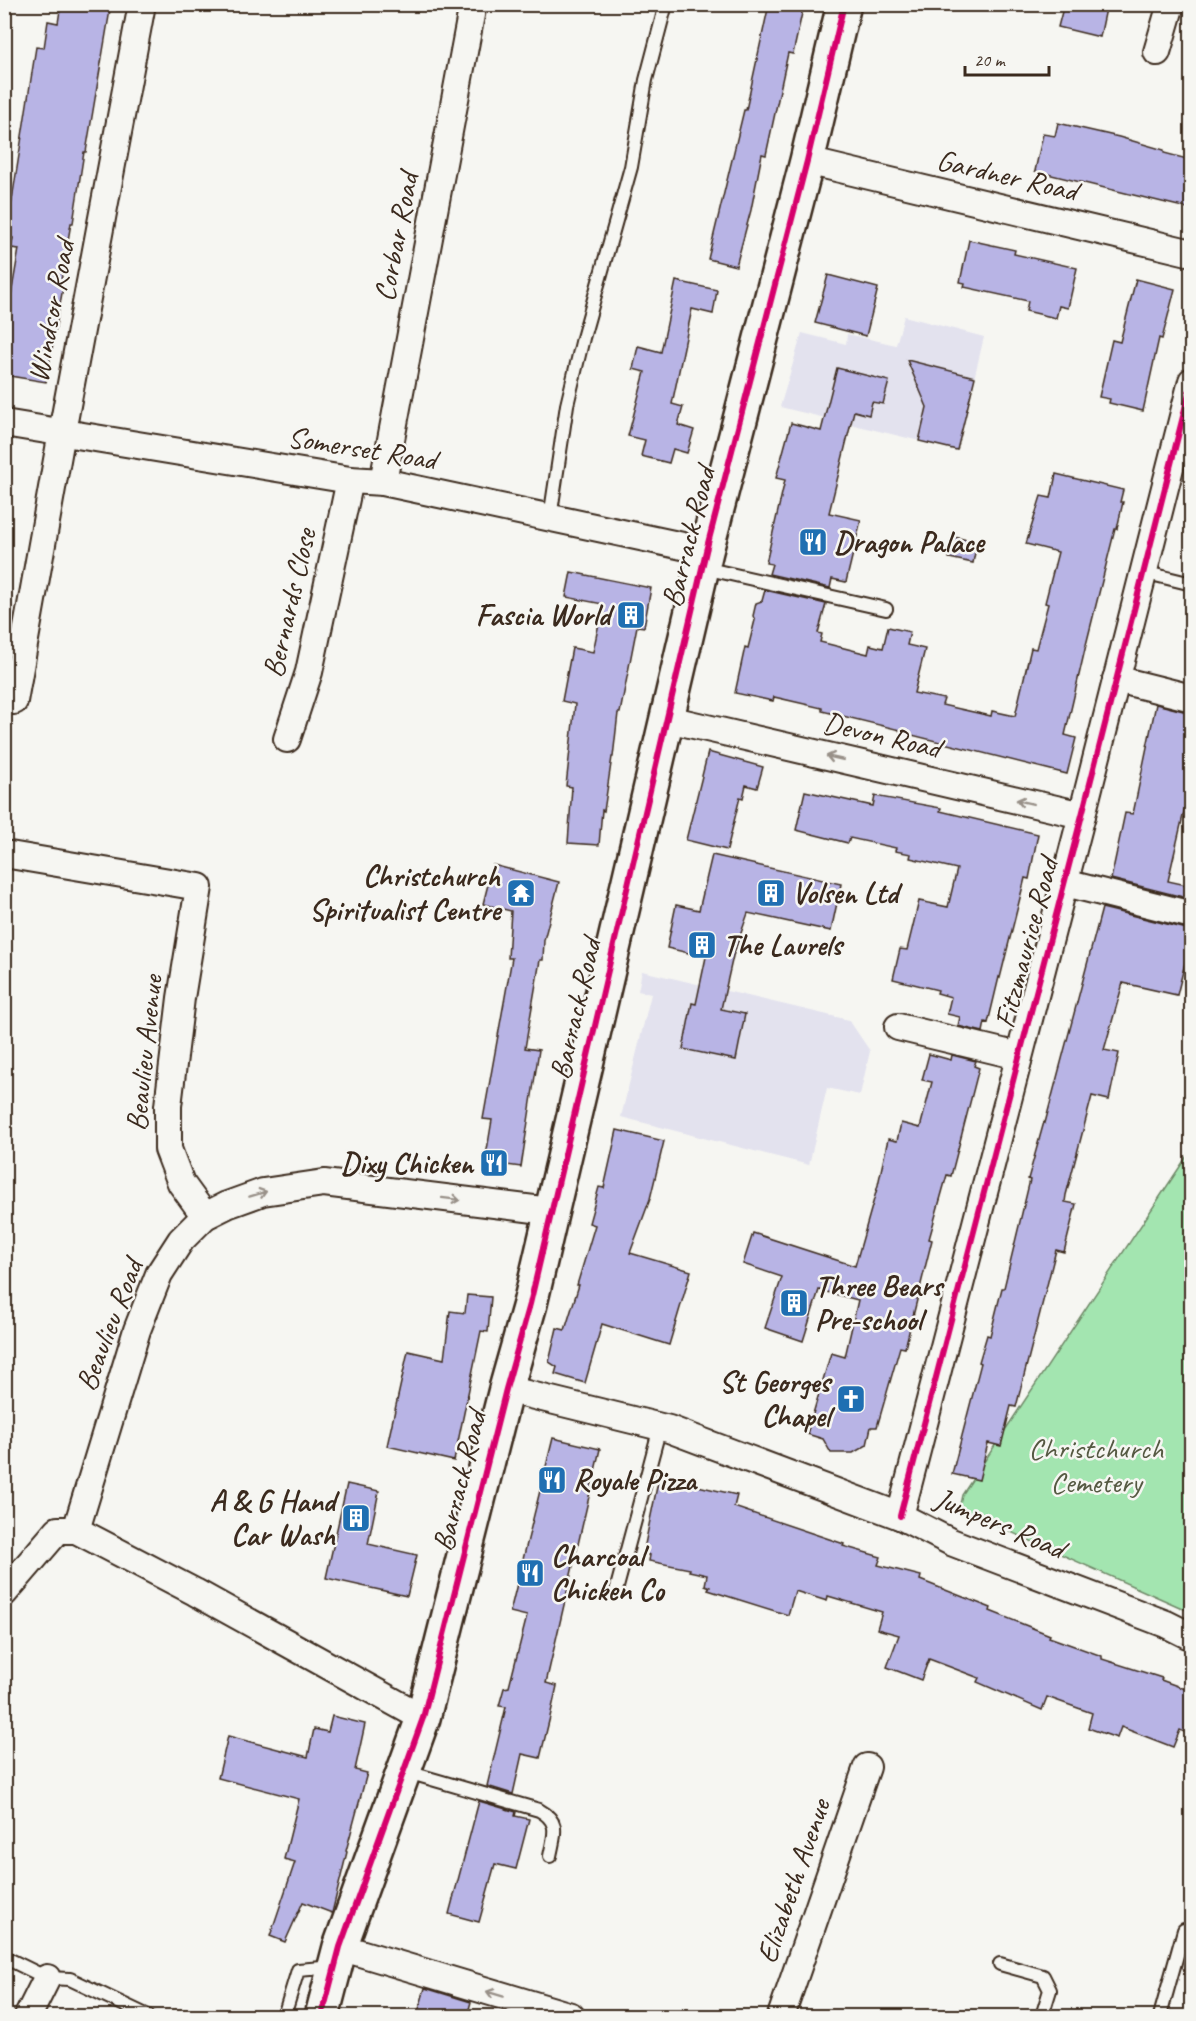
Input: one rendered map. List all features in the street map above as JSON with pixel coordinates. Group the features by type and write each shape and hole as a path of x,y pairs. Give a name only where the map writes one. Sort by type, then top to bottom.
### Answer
{"main road":[{"name":"Barrack Road","path":"322,2016 338,1957 423,1718 506,1389 530,1304 704,560 807,161 844,4"}],"street":[{"name":"Windsor Road","path":"14,701 142,4"},
{"name":"Corbar Road","path":"383,482 473,4"},
{"path":"1157,52 1171,4"},
{"name":"Gardner Road","path":"807,161 1191,253"},
{"name":"Fitzmaurice Road","path":"900,1515 1065,883 1191,381"},
{"name":"Somerset Road","path":"4,423 350,480 383,482 550,518 704,560"},
{"name":"Bernards Close","path":"287,739 309,672 350,480"},
{"path":"1116,679 1191,698"},
{"name":"Devon Road","path":"668,719 1082,815"},
{"name":"Beaulieu Avenue","path":"4,854 199,887 181,999 168,1106 168,1149 181,1184 205,1216"},
{"path":"1065,883 1191,915"},
{"path":"898,1027 1019,1056"},
{"name":"Beaulieu Road","path":"76,1530 137,1330 159,1274 182,1240 205,1216 263,1191 324,1183 550,1211"},
{"name":"Jumpers Road","path":"506,1389 660,1427 900,1515 951,1542 1166,1624 1191,1637"},
{"path":"4,1593 58,1530 76,1530 195,1592 423,1718"},
{"name":"Elizabeth Avenue","path":"781,2016 867,1767"},
{"path":"338,1957 571,2016"},
{"path":"28,2016 47,1978"}],"lane":[{"path":"550,518 567,405 583,338 631,167 646,80 666,4"},
{"path":"704,560 886,609"},
{"path":"1143,572 1191,584"},
{"path":"616,1591 660,1427"},
{"path":"404,1771 539,1810 549,1815 554,1823 550,1856"},
{"path":"1160,2016 1184,1930"},
{"path":"4,1957 47,1978 70,1979 148,2016"},
{"path":"284,2016 298,1970 338,1957"},
{"path":"1000,1964 1043,1976 1050,1990 1042,2016"}],"shaded area":[{"path":"904,316 984,337 957,450 780,407 802,333 846,344 847,334 896,345"},
{"path":"642,971 849,1020 870,1051 860,1095 827,1088 809,1165 621,1117 651,994 638,991"}],"green space":[{"name":"Christchurch Cemetery","path":"1191,1150 1191,1612 959,1509 962,1495"}],"building":[{"path":"61,4 111,4 61,281 64,282 46,382 4,375 4,336 19,249 11,248 13,238 6,238 36,47 44,48 48,21 58,23"},
{"path":"769,4 804,4 793,54 788,53 766,155 762,154 751,210 736,266 708,259 744,110 746,110"},
{"path":"1064,4 1107,4 1100,37 1058,27"},
{"path":"1058,123 1119,137 1191,160 1191,209 1035,171 1043,134 1055,136"},
{"path":"969,240 1015,250 1014,254 1077,268 1068,308 1059,306 1056,318 1026,311 1028,301 964,287 965,283 960,282"},
{"path":"828,275 878,288 866,336 815,323"},
{"path":"1136,279 1175,289 1162,339 1159,338 1143,411 1109,403 1110,399 1099,397 1112,340 1120,342"},
{"path":"676,281 717,290 713,314 692,309 672,404 683,407 678,425 694,430 687,453 673,449 669,463 641,456 645,440 628,436 645,372 633,369 638,346 661,352"},
{"path":"907,360 975,377 957,450 919,441 927,407"},
{"path":"837,368 889,381 883,404 872,402 869,415 854,411 829,513 861,520 846,582 832,579 830,588 769,574 772,564 766,563 785,480 776,478 791,423 821,431"},
{"path":"1056,474 1123,490 1120,502 1123,502 1117,529 1115,529 1065,735 1076,738 1067,774 822,711 822,708 774,697 773,701 735,693 745,647 748,648 755,620 753,616 756,603 762,601 765,590 826,604 818,633 822,634 820,642 868,654 870,645 883,648 888,627 910,632 907,645 925,649 914,693 944,699 942,705 991,716 992,711 1015,716 1031,648 1036,649 1048,604 1045,603 1058,552 1026,544 1041,496 1051,498"},
{"path":"954,537 977,542 973,563 949,558"},
{"path":"571,572 651,588 644,627 637,626 620,713 618,713 604,811 602,810 599,845 568,843 572,787 566,786 575,704 562,701 572,648 593,652 603,604 566,597"},
{"path":"1156,704 1191,713 1191,781 1168,881 1191,886 1191,899 1111,879 1125,813 1133,814"},
{"path":"708,752 763,767 757,788 746,785 743,798 740,797 727,850 686,840"},
{"path":"805,791 873,806 875,796 941,808 940,811 1038,834 1029,879 1025,878 988,1023 985,1022 983,1032 958,1026 960,1017 947,1014 951,997 937,993 938,990 893,979 900,949 907,950 919,901 948,907 957,869 910,858 911,854 895,851 896,848 850,838 848,843 796,830"},
{"path":"712,855 841,884 831,931 748,913 733,956 721,1009 745,1014 736,1060 683,1049 692,1003 696,1004 706,957 667,948 676,905 699,910"},
{"path":"493,865 559,882 544,940 543,960 540,960 525,1048 539,1050 521,1167 485,1162 492,1120 483,1119 512,958 508,958 511,911 483,904"},
{"path":"1102,908 1191,930 1191,939 1177,995 1123,983 1104,1050 1119,1053 1109,1100 1092,1096 1066,1195 1065,1202 1076,1204 1064,1252 1056,1250 1016,1407 1011,1406 1001,1446 988,1443 979,1480 952,1474 981,1363 979,1362 987,1335 990,1336 1002,1288 1004,1288 1030,1180 1028,1179"},
{"path":"929,1054 951,1060 952,1055 976,1061 974,1066 979,1068 951,1176 947,1175 929,1239 932,1240 905,1348 900,1347 877,1427 871,1427 867,1445 853,1453 831,1453 823,1439 807,1434 831,1353 845,1357 858,1300 819,1290 803,1341 765,1328 782,1277 743,1264 753,1233 855,1266 878,1185 888,1139 897,1141 901,1123 920,1128 932,1082 922,1080"},
{"path":"617,1130 664,1141 650,1199 630,1253 691,1271 669,1345 602,1324 585,1383 555,1374 557,1367 549,1362 557,1328 565,1330 579,1285 577,1285 595,1225 589,1223 599,1187 604,1188"},
{"path":"467,1295 491,1297 488,1332 481,1331 454,1461 387,1446 408,1351 444,1359 450,1311 465,1313"},
{"path":"553,1438 600,1449 546,1683 557,1686 540,1758 522,1754 513,1794 487,1786 506,1707 499,1706 504,1688 509,1687 527,1616 510,1612"},
{"path":"659,1477 737,1495 734,1507 844,1544 843,1546 881,1557 878,1565 921,1576 920,1580 991,1608 990,1611 1050,1635 1049,1637 1102,1656 1102,1659 1162,1678 1161,1680 1191,1691 1191,1735 1180,1730 1173,1747 1121,1727 1117,1738 1088,1728 1092,1713 1047,1697 1042,1710 977,1682 979,1678 929,1659 921,1680 887,1667 899,1635 877,1629 882,1612 828,1596 827,1601 795,1591 788,1615 708,1590 710,1587 705,1585 707,1575 689,1571 690,1569 649,1561 650,1555 643,1554"},
{"name":"A & G Hand Car Wash","path":"347,1484 379,1491 368,1544 417,1555 407,1596 326,1578"},
{"path":"332,1716 365,1724 355,1770 367,1773 332,1913 303,1902 285,1942 270,1936 295,1862 284,1859 299,1799 218,1778 228,1736 308,1757 314,1729 328,1732"},
{"path":"479,1801 516,1812 515,1816 529,1819 516,1869 495,1864 479,1922 449,1914"},
{"path":"425,1988 471,2002 467,2016 450,2011 448,2016 417,2016"}],"cycle path":[{"path":"322,2016 340,1947 423,1718 506,1389 530,1304 706,551 807,161 844,4"},
{"path":"900,1516 1192,381"}],"place":[{"name":"Dragon Palace","path":"813,542"},
{"name":"Fascia World","path":"631,615"},
{"name":"Christchurch Spiritualist Centre","path":"521,893"},
{"name":"Volsen Ltd","path":"771,893"},
{"name":"The Laurels","path":"702,945"},
{"name":"Dixy Chicken","path":"494,1163"},
{"name":"Three Bears Pre-school","path":"794,1303"},
{"name":"St Georges Chapel","path":"851,1399"},
{"name":"Royale Pizza","path":"552,1480"},
{"name":"A & G Hand Car Wash","path":"356,1518"},
{"name":"Charcoal Chicken Co","path":"530,1573"}]}
